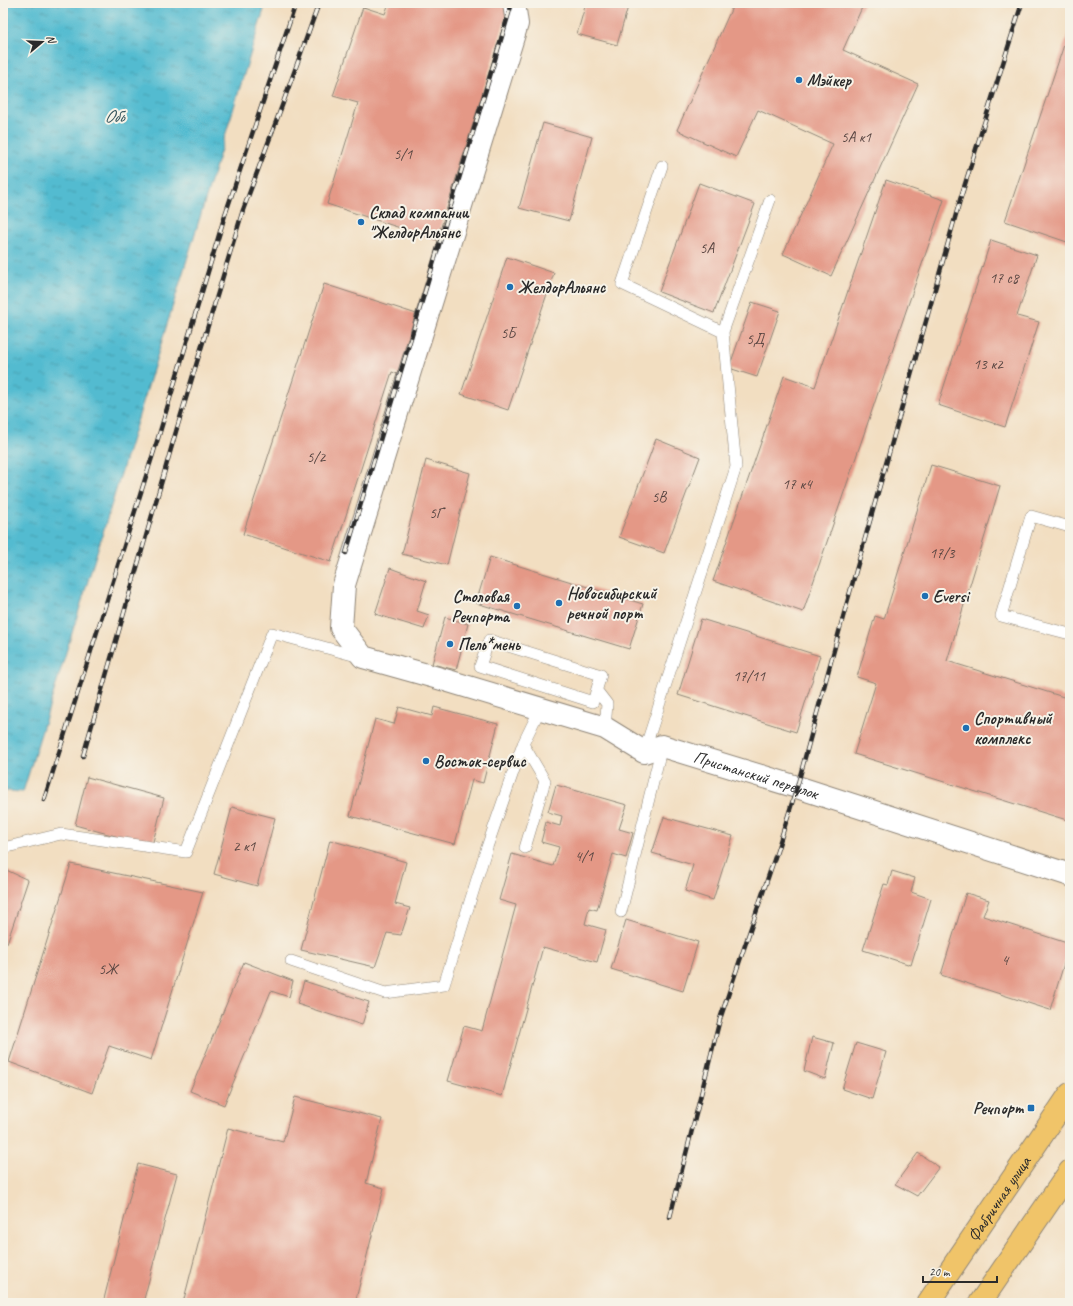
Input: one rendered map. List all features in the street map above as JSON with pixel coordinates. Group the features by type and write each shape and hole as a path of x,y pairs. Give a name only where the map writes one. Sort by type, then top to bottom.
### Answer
{"main road":[{"name":"Фабричная улица","path":"928,1303 1070,1094"},
{"path":"980,1303 1070,1171"}],"street":[{"path":"363,657 341,628 344,585 517,24 514,3"},
{"name":"Пристанский переулок","path":"363,657 605,728 653,749 790,785 1070,875"}],"lane":[{"path":"662,166 622,284 723,332"},
{"path":"621,912 653,749 736,467 723,332 770,200"},
{"path":"1070,527 1031,516 1001,616 1070,634"},
{"path":"3,848 61,834 186,852 272,633 363,657"},
{"path":"489,640 601,676 596,691 593,702 480,666 489,640"},
{"path":"596,691 607,704 605,728"},
{"path":"291,961 386,993 444,984 486,850 523,744 540,709"},
{"path":"523,744 545,781 525,848"}],"water":[{"name":"Обь","path":"3,3 266,3 23,792 6,791 3,793"}],"building":[{"path":"389,3 510,4 437,240 327,204 358,103 333,96 363,7 385,14"},
{"path":"586,3 629,3 617,45 577,34"},
{"path":"734,3 864,3 843,50 918,84 831,276 783,254 833,144 758,110 736,157 677,130"},
{"path":"1070,27 1070,243 1005,221"},
{"path":"543,123 592,137 569,221 519,208"},
{"path":"886,180 944,200 803,612 713,581 784,376 815,387"},
{"path":"699,183 755,204 714,313 659,292"},
{"path":"991,240 1037,255 1017,316 1039,322 1005,427 938,405"},
{"path":"507,257 554,273 508,410 461,394"},
{"path":"324,284 435,320 416,380 392,372 331,562 243,534"},
{"path":"752,302 780,311 757,377 729,368"},
{"path":"656,439 700,457 664,553 619,537"},
{"path":"426,460 470,473 447,565 402,554"},
{"path":"931,465 1000,486 947,661 1070,699 1070,821 854,754 876,683 857,677 875,616 884,619"},
{"name":"Новосибирский речной порт","path":"490,557 643,604 629,649 476,603"},
{"path":"390,568 426,581 417,611 429,615 424,629 375,614"},
{"name":"Пель*мень","path":"445,617 468,624 456,670 432,664"},
{"path":"701,619 820,656 796,732 678,695"},
{"name":"Восток-сервис","path":"399,707 432,716 434,707 498,724 483,783 472,780 455,844 350,816 375,719 394,724"},
{"path":"87,777 164,798 152,846 75,825"},
{"path":"556,785 627,805 619,829 633,833 626,858 613,854 597,910 589,908 585,924 606,930 597,962 543,947 502,1096 448,1081 464,1026 482,1031 516,905 499,900 512,854 553,866 559,847 541,842 546,822 560,826 562,816 548,812"},
{"path":"232,807 275,818 257,886 214,874"},
{"path":"664,817 733,836 713,900 685,891 693,865 652,853"},
{"path":"330,840 406,862 395,904 410,908 401,935 387,933 375,967 301,950"},
{"path":"71,864 203,892 151,1060 109,1046 92,1093 9,1062"},
{"path":"4,869 28,880 7,943 3,942"},
{"path":"892,871 915,878 911,892 931,899 911,965 863,950 884,884 888,885"},
{"path":"966,893 989,900 983,916 1070,944 1050,1010 941,975"},
{"path":"626,920 698,942 683,991 611,969"},
{"path":"244,962 293,981 289,997 271,991 224,1105 190,1091"},
{"path":"304,981 369,1002 362,1025 297,1004"},
{"path":"812,1037 834,1043 825,1079 804,1071"},
{"path":"856,1043 886,1052 872,1099 842,1089"},
{"path":"295,1097 382,1119 366,1183 384,1188 355,1303 183,1303 228,1128 283,1142"},
{"path":"918,1153 939,1167 917,1196 895,1184"},
{"path":"138,1164 177,1174 144,1299 159,1303 103,1303"}],"railway":[{"path":"44,800 159,435 225,215 296,3"},
{"path":"83,756 177,428 243,210 319,3"},
{"path":"346,553 512,3"},
{"path":"670,1217 720,1019 797,787 960,200 1022,3"}],"place":[{"name":"Мэйкер","path":"799,80"},
{"name":"Склад компании \"ЖелдорАльянс","path":"361,222"},
{"name":"ЖелдорАльянс","path":"510,287"},
{"name":"Eversi","path":"925,596"},
{"name":"Новосибирский речной порт","path":"559,603"},
{"name":"Столовая Речпорта","path":"517,606"},
{"name":"Пель*мень","path":"450,644"},
{"name":"Спортивный комплекс","path":"966,728"},
{"name":"Восток-сервис","path":"426,761"},
{"name":"Речпорт","path":"1031,1108"}]}
